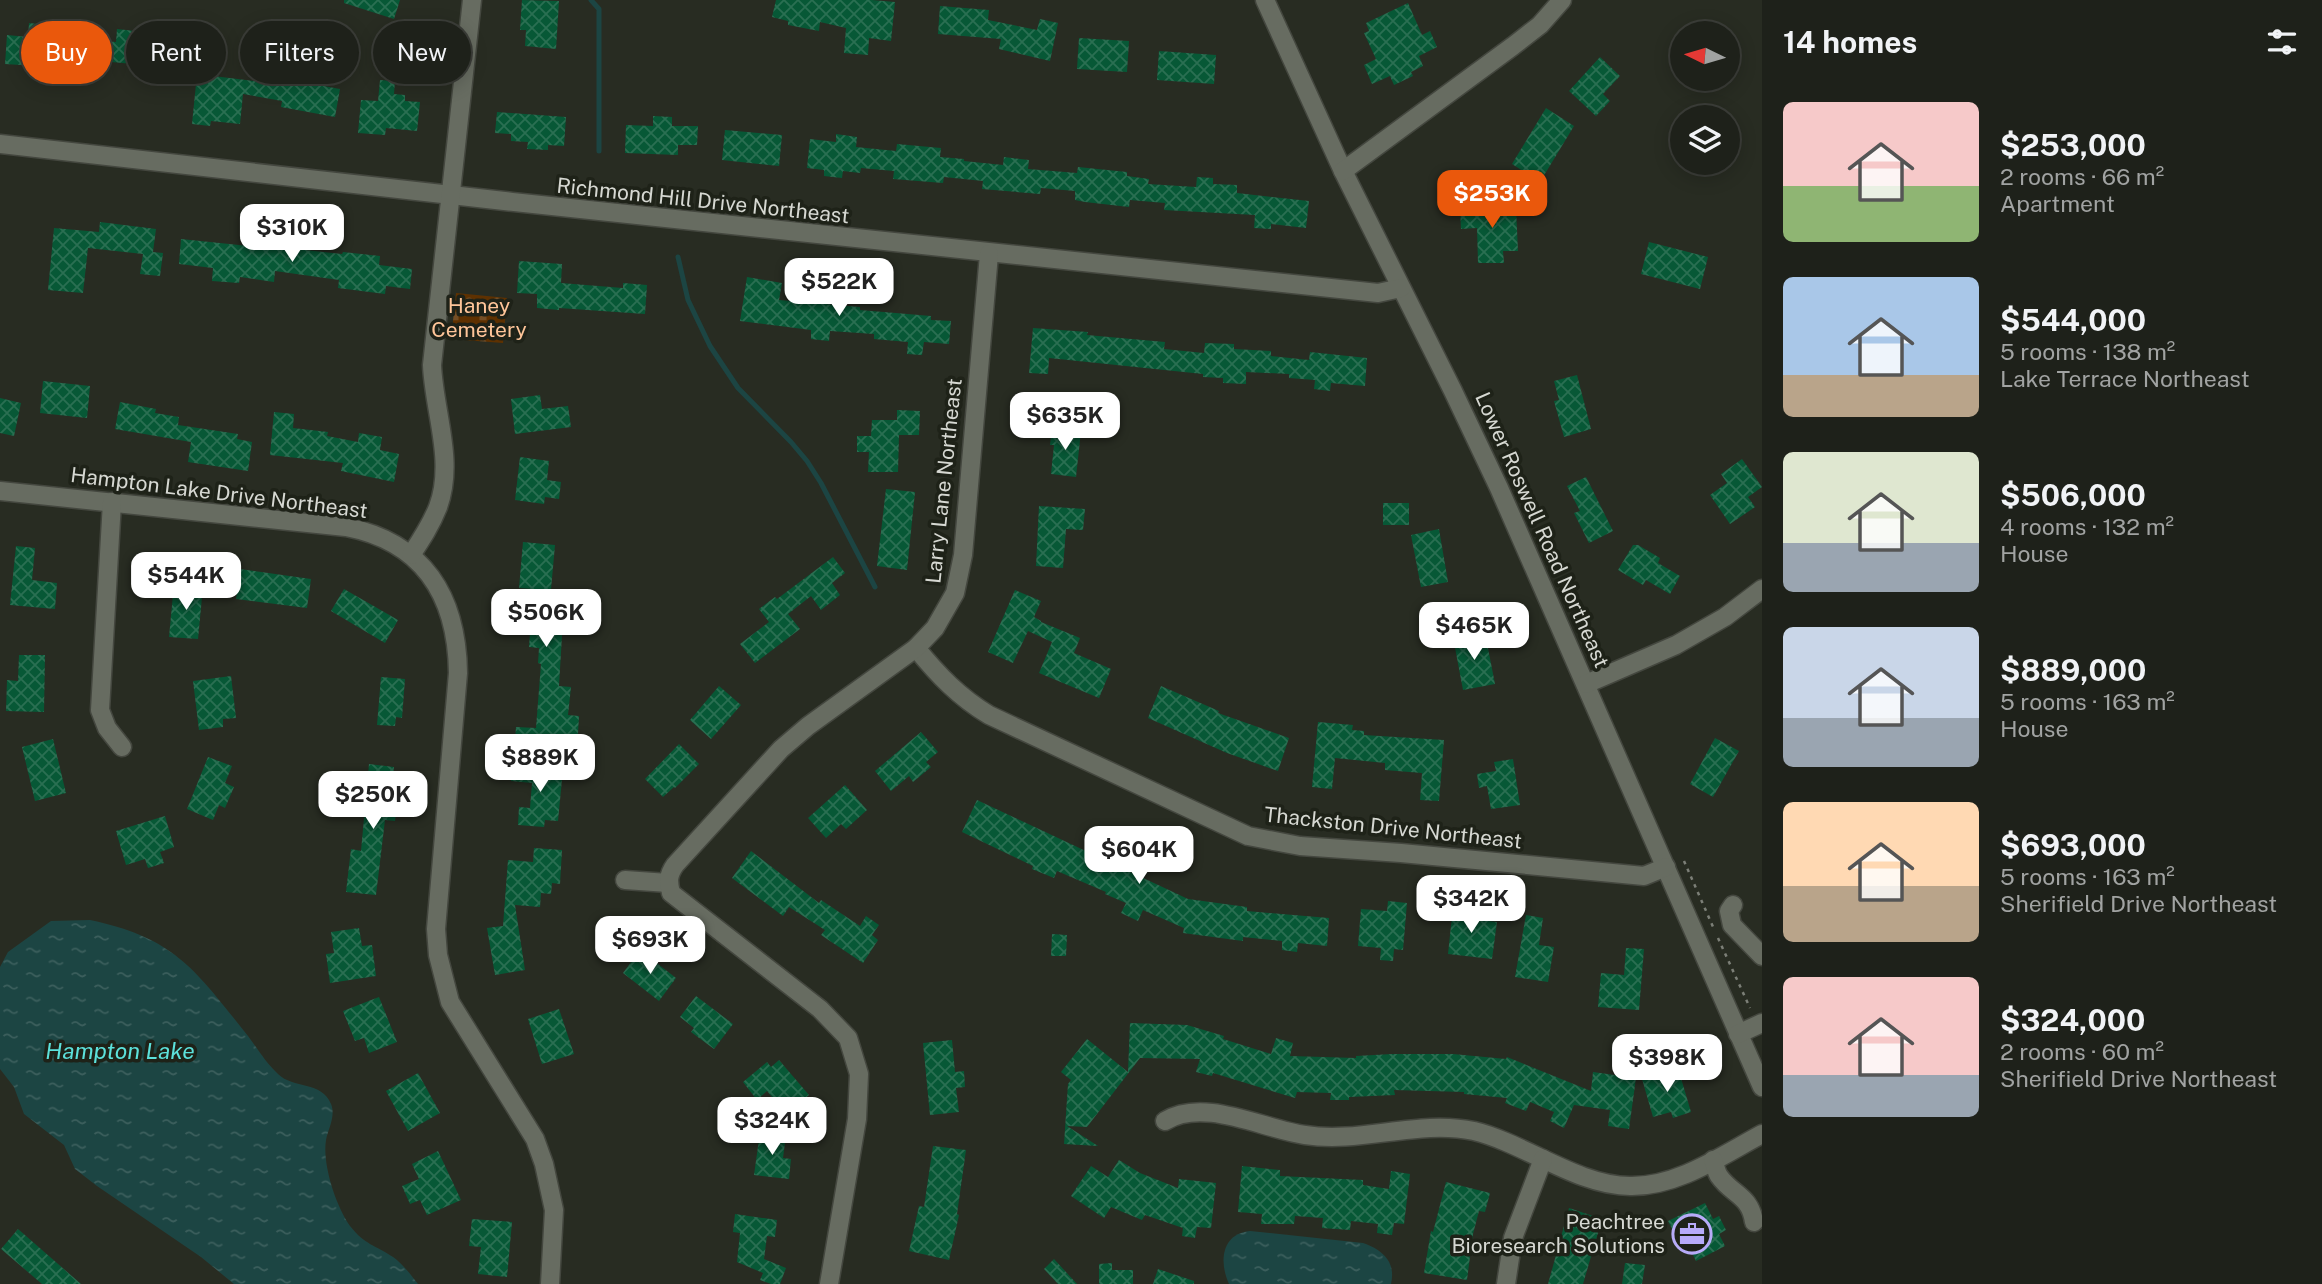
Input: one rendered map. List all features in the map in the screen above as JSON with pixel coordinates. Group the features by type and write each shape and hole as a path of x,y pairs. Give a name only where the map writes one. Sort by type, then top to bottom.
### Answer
{"street":[{"path":"411,555 431,523 443,487 443,441 433,387 432,365 472,0"},
{"name":"Lower Roswell Road Northeast","path":"1265,0 1343,171 1482,452 1587,684 1762,1087"},
{"path":"1343,171 1540,25 1562,0"},
{"name":"Richmond Hill Drive Northeast","path":"0,144 989,254 1378,293 1401,288"},
{"name":"Larry Lane Northeast","path":"668,883 669,873 675,864 781,749 808,726 916,648 935,628 949,606 960,575 989,254"},
{"name":"Hampton Lake Drive Northeast","path":"0,491 367,531 411,555 441,591 458,646 458,673 436,929 438,955 450,1002 524,1119 544,1164 554,1210 550,1284"},
{"path":"112,502 100,710 107,729 122,747"},
{"path":"1587,684 1676,645 1725,617 1762,589"},
{"name":"Thackston Drive Northeast","path":"916,648 949,686 968,703 989,715 1248,836 1300,846 1644,876 1666,867"},
{"path":"625,880 668,883 671,893 677,899 820,1009 848,1038 859,1074 858,1108 829,1284"},
{"path":"1733,905 1729,911 1732,925 1762,956"},
{"path":"1738,1034 1762,1023"},
{"path":"1165,1121 1186,1112 1208,1112 1326,1138 1450,1128 1476,1132 1605,1183 1626,1186 1646,1186 1672,1180 1762,1134"},
{"path":"1506,1284 1513,1238 1543,1159"},
{"path":"1713,1160 1719,1176 1745,1199 1754,1222"}],"green space":[{"name":"Haney Cemetery","path":"456,293 507,298 503,343 451,339"}],"water":[{"name":"Hampton Lake","path":"90,920 144,937 182,960 198,975 278,1074 291,1082 314,1088 327,1097 333,1113 326,1140 326,1161 340,1208 355,1232 396,1260 418,1284 234,1284 201,1257 75,1169 64,1145 24,1114 14,1087 0,1069 0,967 8,952 51,921"},
{"path":"1250,1231 1363,1243 1377,1249 1390,1263 1391,1284 1229,1284 1224,1267 1225,1250 1233,1237"}],"building":[{"path":"344,0 400,0 394,19 344,3"},
{"path":"522,0 559,1 556,49 525,46 526,30 520,30"},
{"path":"776,0 895,2 891,41 869,38 868,55 844,53 846,28 820,22 819,31 788,25 788,21 772,17"},
{"path":"1408,3 1422,35 1430,31 1437,47 1419,56 1423,66 1411,72 1413,76 1394,85 1390,76 1372,84 1364,65 1376,59 1364,33 1369,31 1366,23"},
{"path":"940,6 989,10 988,20 1037,30 1040,19 1058,23 1050,61 999,49 1001,39 938,34"},
{"path":"117,29 126,30 126,63 112,62 112,42 116,42"},
{"path":"7,35 21,36 21,65 5,64"},
{"path":"1079,38 1129,41 1127,72 1077,69"},
{"path":"1159,51 1216,55 1214,84 1157,80"},
{"path":"1600,57 1620,76 1603,94 1610,101 1596,116 1569,91"},
{"path":"226,78 240,79 240,84 313,84 340,89 335,117 281,107 282,101 243,94 240,124 211,121 210,126 192,124 196,84 226,84"},
{"path":"380,84 395,84 394,94 405,95 405,101 420,102 417,131 386,128 385,135 358,133 361,100 378,101"},
{"path":"1546,108 1574,126 1540,182 1512,164"},
{"path":"497,112 566,117 564,146 548,145 548,150 527,149 528,142 511,141 511,134 495,133"},
{"path":"653,116 672,117 672,126 698,126 697,145 678,145 678,155 625,153 626,125 653,126"},
{"path":"725,130 782,135 779,166 722,160"},
{"path":"836,134 857,137 856,147 896,151 897,144 941,148 940,157 1003,165 1004,157 1029,160 1028,169 1077,173 1078,167 1127,172 1127,176 1149,179 1148,184 1196,187 1197,177 1213,178 1213,184 1237,185 1237,193 1309,201 1306,228 1271,224 1271,229 1254,228 1255,215 1164,210 1165,203 1130,200 1129,207 1085,202 1075,200 1075,191 1041,188 1040,194 982,189 983,181 944,177 943,183 893,179 894,171 861,168 860,173 843,171 842,178 824,176 824,170 807,168 810,139 836,142"},
{"path":"1491,198 1491,209 1516,208 1518,251 1503,251 1504,263 1478,263 1477,228 1461,229 1460,209 1477,208 1477,199"},
{"path":"100,222 156,229 153,252 163,253 160,276 140,274 143,254 88,248 83,293 48,290 54,228 99,232"},
{"path":"259,237 297,242 296,249 380,256 379,265 412,269 410,289 386,286 385,294 338,288 339,280 275,271 274,282 240,277 239,283 212,281 213,268 179,264 181,239 258,247"},
{"path":"1649,242 1708,257 1700,289 1641,274"},
{"path":"519,261 562,264 561,283 623,288 623,283 647,285 645,314 537,308 537,294 517,293"},
{"path":"747,277 782,283 779,300 860,307 860,310 931,316 931,320 951,321 949,344 924,342 922,355 907,354 908,342 874,339 874,334 830,331 829,341 811,339 811,330 740,321"},
{"path":"1033,328 1165,342 1164,349 1204,353 1205,343 1234,344 1234,349 1271,351 1271,356 1309,360 1310,352 1367,358 1365,386 1331,383 1330,391 1314,389 1315,380 1289,378 1289,374 1246,372 1246,384 1223,383 1223,378 1203,377 1203,374 1049,358 1048,374 1029,373"},
{"path":"1577,375 1591,429 1564,437 1554,401 1559,400 1554,381"},
{"path":"43,381 90,386 87,418 40,413"},
{"path":"540,395 542,409 568,406 571,427 515,434 511,399"},
{"path":"0,398 21,403 14,436 0,433"},
{"path":"120,402 179,417 178,425 238,434 237,439 252,442 248,471 188,462 191,442 115,429"},
{"path":"897,410 920,411 919,435 899,435 898,472 868,472 869,452 857,452 857,436 871,436 872,420 897,420"},
{"path":"274,412 294,414 293,428 328,432 327,436 358,442 359,433 382,437 380,450 399,454 394,482 341,471 343,463 270,455"},
{"path":"1052,428 1081,431 1076,477 1051,474 1054,445 1050,445"},
{"path":"520,457 549,461 547,480 561,482 559,499 545,497 544,504 515,500"},
{"path":"1742,459 1762,487 1748,497 1755,507 1730,524 1710,495 1727,483 1721,474"},
{"path":"1586,477 1613,531 1589,543 1574,513 1580,511 1567,486"},
{"path":"886,489 915,492 907,570 877,566"},
{"path":"1383,503 1409,503 1409,525 1383,525"},
{"path":"1039,506 1085,509 1083,530 1066,529 1063,568 1036,566"},
{"path":"1439,529 1448,582 1421,587 1411,535"},
{"path":"523,542 555,545 550,601 564,602 559,686 571,687 568,715 579,716 578,734 567,734 566,744 515,740 516,727 536,728 541,664 538,663 539,648 529,647 533,589 519,588"},
{"path":"1633,545 1638,545 1660,558 1658,563 1680,576 1670,594 1646,580 1643,585 1618,570"},
{"path":"16,546 35,548 32,580 57,583 55,609 10,605"},
{"path":"833,557 845,573 832,583 840,595 821,610 811,596 788,614 800,629 755,663 740,644 769,622 759,609 775,597 777,599"},
{"path":"240,569 311,579 307,608 236,599"},
{"path":"174,584 203,587 198,639 169,637"},
{"path":"344,589 398,620 385,643 331,611"},
{"path":"1015,590 1041,601 1034,617 1080,638 1074,653 1111,669 1099,698 1039,673 1052,642 1028,631 1013,663 988,652"},
{"path":"1470,634 1472,641 1486,638 1495,684 1463,690 1453,637"},
{"path":"19,655 45,655 44,712 6,711 7,680 18,681"},
{"path":"231,676 236,718 223,719 223,727 199,730 193,681"},
{"path":"381,677 405,679 402,718 396,717 395,726 377,725"},
{"path":"719,686 741,705 711,739 690,720"},
{"path":"1161,686 1219,711 1218,713 1289,738 1278,771 1227,753 1148,718"},
{"path":"1318,722 1353,725 1352,730 1364,731 1364,735 1444,740 1439,801 1420,800 1422,773 1385,770 1385,763 1335,758 1332,789 1312,787"},
{"path":"921,732 938,752 926,762 931,767 913,782 909,776 891,791 875,771"},
{"path":"1715,738 1739,751 1713,797 1690,784"},
{"path":"53,739 66,793 35,801 22,747"},
{"path":"679,744 699,764 663,797 645,779"},
{"path":"208,757 232,766 225,783 234,787 225,808 219,805 213,820 187,809"},
{"path":"1513,759 1520,805 1491,809 1487,786 1479,788 1477,774 1496,771 1494,762"},
{"path":"369,764 394,767 391,797 398,798 395,821 385,820 376,895 346,892 351,849 361,851"},
{"path":"513,764 563,769 558,821 545,820 544,827 518,825 519,807 530,808 532,783 511,781"},
{"path":"845,785 867,810 846,829 841,824 826,838 808,818"},
{"path":"977,800 1188,899 1247,907 1247,911 1329,918 1327,946 1298,943 1297,952 1282,950 1282,941 1243,937 1243,941 1183,933 1184,928 1143,910 1138,921 1121,913 1126,903 1105,894 1106,892 1057,871 1054,878 1032,869 1033,866 962,832"},
{"path":"165,816 174,847 160,852 164,863 148,868 145,859 126,865 116,831"},
{"path":"534,848 562,850 560,884 552,883 551,894 541,893 540,907 515,905 525,970 495,975 487,928 503,926 508,860 533,862"},
{"path":"751,851 819,903 821,900 860,926 866,916 879,925 872,935 878,940 863,963 821,935 825,930 789,907 783,916 732,878"},
{"path":"1388,901 1407,903 1403,950 1394,949 1393,961 1380,960 1381,948 1358,946 1361,909 1387,911"},
{"path":"1453,907 1472,910 1471,919 1497,922 1492,959 1448,954"},
{"path":"1526,915 1543,918 1539,945 1554,947 1548,982 1515,977"},
{"path":"359,928 362,946 372,945 376,976 330,983 326,954 334,953 331,932"},
{"path":"1052,934 1067,935 1066,956 1051,956"},
{"path":"1626,948 1644,949 1639,1010 1598,1007 1601,973 1624,975"},
{"path":"640,950 676,978 659,1001 623,973"},
{"path":"696,996 733,1024 714,1049 691,1032 694,1028 680,1017"},
{"path":"379,997 397,1042 369,1053 364,1038 355,1041 343,1011"},
{"path":"559,1009 574,1054 542,1064 528,1019"},
{"path":"1130,1023 1187,1025 1271,1054 1276,1038 1293,1043 1290,1056 1356,1058 1392,1054 1453,1054 1507,1057 1591,1091 1593,1072 1636,1078 1629,1129 1608,1126 1610,1110 1574,1105 1564,1128 1550,1121 1554,1112 1530,1102 1526,1111 1505,1103 1507,1098 1464,1092 1394,1090 1395,1095 1330,1100 1331,1093 1297,1092 1295,1098 1213,1073 1212,1076 1196,1072 1200,1059 1140,1058 1087,1127 1067,1126 1098,1146 1064,1144 1068,1084 1071,1080 1061,1072 1087,1039 1128,1072"},
{"path":"952,1040 955,1072 964,1071 965,1087 956,1088 959,1112 930,1115 923,1043"},
{"path":"779,1060 809,1095 786,1114 767,1091 757,1100 743,1082 767,1062 771,1067"},
{"path":"1678,1068 1691,1112 1673,1118 1671,1112 1653,1117 1642,1079"},
{"path":"418,1073 440,1113 408,1131 386,1091"},
{"path":"760,1132 786,1135 783,1158 791,1159 789,1179 754,1175"},
{"path":"933,1146 966,1150 959,1215 949,1260 909,1251 919,1206 924,1207"},
{"path":"438,1151 461,1200 427,1215 420,1200 410,1204 402,1186 419,1179 412,1164"},
{"path":"1119,1160 1140,1173 1178,1188 1179,1179 1216,1183 1211,1228 1197,1227 1195,1238 1182,1236 1183,1228 1145,1215 1142,1220 1111,1207 1104,1218 1071,1196 1091,1166 1108,1177"},
{"path":"1242,1166 1280,1170 1280,1176 1363,1180 1363,1185 1389,1189 1391,1171 1410,1174 1404,1224 1394,1223 1392,1235 1377,1233 1378,1224 1351,1221 1350,1230 1322,1228 1323,1218 1295,1216 1294,1224 1261,1224 1262,1214 1238,1212"},
{"path":"1446,1182 1490,1193 1485,1212 1479,1211 1467,1280 1424,1273 1431,1231 1433,1232"},
{"path":"1705,1203 1713,1219 1719,1216 1726,1230 1719,1234 1725,1246 1696,1261 1685,1239 1679,1243 1668,1221"},
{"path":"1569,1208 1602,1219 1583,1284 1548,1284"},
{"path":"735,1214 777,1220 775,1237 767,1236 764,1259 786,1268 780,1284 760,1280 763,1273 737,1262 740,1233 733,1232"},
{"path":"472,1219 512,1222 507,1277 478,1274 481,1247 469,1246"},
{"path":"18,1229 81,1284 42,1284 1,1249"},
{"path":"1054,1259 1077,1284 1058,1284 1044,1269"},
{"path":"1112,1263 1112,1270 1133,1270 1133,1284 1099,1284 1099,1264"},
{"path":"1625,1263 1645,1265 1642,1284 1622,1284"},
{"path":"1158,1269 1194,1281 1194,1284 1153,1284"}],"waterway":[{"path":"591,0 599,9 599,151"},
{"path":"678,257 688,300 710,346 738,388 807,461 875,587"}],"place":[{"name":"Peachtree Bioresearch Solutions","path":"1692,1234"}]}
